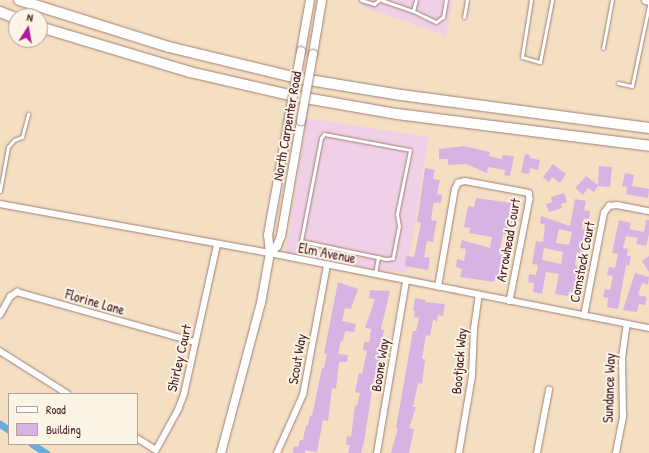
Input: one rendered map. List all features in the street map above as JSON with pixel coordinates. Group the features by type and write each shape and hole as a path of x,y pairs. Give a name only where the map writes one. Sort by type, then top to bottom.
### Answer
{"highway":[{"path":"19,0 169,47 304,79 388,94 649,128"},
{"path":"48,28 184,70 294,96 397,114 649,146"}],"main road":[{"name":"North Carpenter Road","path":"221,453 253,336 270,254 268,235 310,0"},
{"name":"North Carpenter Road","path":"270,254 277,246 280,236 322,0"}],"street":[{"name":"Arrowhead Court","path":"438,287 455,189 458,183 465,181 529,193 530,199 510,301"},
{"name":"Elm Avenue","path":"0,204 375,274 649,328"},
{"name":"Comstock Court","path":"584,316 604,213 610,206 617,205 649,211"},
{"name":"Shirley Court","path":"138,439 156,450 163,440 184,394 217,245"},
{"name":"Scout Way","path":"277,453 303,395 327,265"},
{"name":"Boone Way","path":"377,453 406,280"},
{"name":"Florine Lane","path":"0,314 10,297 17,292 195,342"},
{"name":"Bootjack Way","path":"458,453 472,376 474,329 479,295"},
{"name":"Sundance Way","path":"616,453 623,416 622,358 627,324"},
{"path":"0,351 66,393"},
{"path":"538,453 549,390"}],"lane":[{"path":"361,0 374,4 380,0 396,4 436,22 443,17 446,0"},
{"path":"396,4 397,0"},
{"path":"413,11 416,0"},
{"path":"464,17 467,0"},
{"path":"531,0 522,57 540,62 552,0"},
{"path":"603,48 612,0"},
{"path":"618,83 632,86 649,5"},
{"path":"0,191 8,147 14,140 22,137 28,114"},
{"path":"324,134 410,150 397,214 399,226 393,258 378,257 302,241 321,138 324,134"},
{"path":"375,274 378,257"}],"shaded area":[{"path":"358,0 453,0 446,36 364,7"},
{"path":"307,118 428,137 407,274 285,254"}],"building":[{"path":"464,146 490,152 489,156 502,159 503,155 514,156 510,176 504,175 505,170 488,167 487,173 466,164 448,165 448,159 439,159 439,149"},
{"path":"525,154 530,155 530,158 540,160 538,170 530,168 529,174 521,173"},
{"path":"553,164 566,174 560,183 552,177 549,182 543,177"},
{"path":"599,166 612,167 610,187 598,186 594,192 588,188 583,195 575,188 586,176 598,185"},
{"path":"425,168 435,170 433,179 440,180 437,194 442,195 441,203 434,202 433,206 431,220 437,221 433,242 427,241 424,257 430,258 428,270 405,266 406,256 414,257 421,223 417,222"},
{"path":"625,173 634,175 632,186 649,189 648,198 626,194 627,187 622,186"},
{"path":"564,193 567,202 561,204 562,208 549,212 546,204 552,202 551,197"},
{"path":"476,198 511,203 510,210 514,211 509,236 503,234 499,254 505,256 500,280 495,279 494,282 460,277 462,269 456,267 457,259 464,261 466,249 460,248 462,240 490,248 492,237 469,233 470,228 464,227 468,206 474,207"},
{"path":"575,199 586,201 584,210 590,211 589,219 584,218 582,229 588,230 583,254 577,252 575,265 581,267 576,293 569,292 568,296 555,294 559,274 546,272 542,294 533,292 534,283 528,282 529,274 536,275 538,265 532,264 536,241 543,242 545,225 540,223 541,216 570,226","holes":["559,229 572,232 569,245 556,243","544,248 563,252 561,264 542,260"]},
{"path":"619,220 631,223 629,229 644,232 646,220 649,220 649,234 646,246 636,244 638,238 626,236 623,248 628,249 627,256 631,256 629,266 626,265 618,309 607,307 608,298 603,297 605,289 610,290 613,276 607,275 609,267 615,268 618,254 612,253"},
{"path":"649,256 649,272 642,261"},
{"path":"635,273 649,277 648,285 642,283 638,295 647,297 645,305 639,304 637,312 623,310"},
{"path":"338,282 358,289 351,309 345,308 342,321 356,324 354,332 345,331 343,341 341,341 338,354 348,355 347,362 339,362 336,389 332,388 328,421 323,420 317,452 305,450 305,453 293,453 294,446 298,447 300,440 303,440 306,425 308,425 310,415 312,416 322,368 324,368 327,354 324,353"},
{"path":"370,290 390,291 381,329 384,330 378,359 380,359 376,378 374,378 364,442 361,453 348,453 350,445 346,445 347,436 351,437 355,405 357,406 360,393 355,392 359,373 362,374 367,351 363,350 364,342 369,342 371,329 365,328 375,299 369,298"},
{"path":"415,298 426,300 425,302 445,304 443,316 438,315 437,321 433,320 430,336 426,335 422,359 425,359 422,384 418,383 413,407 416,407 409,428 414,429 409,453 391,453 398,428 396,428 413,331 416,331 419,318 414,317 415,311 413,311"}],"waterway":[{"path":"0,424 8,429"},
{"path":"34,445 46,453"}]}
